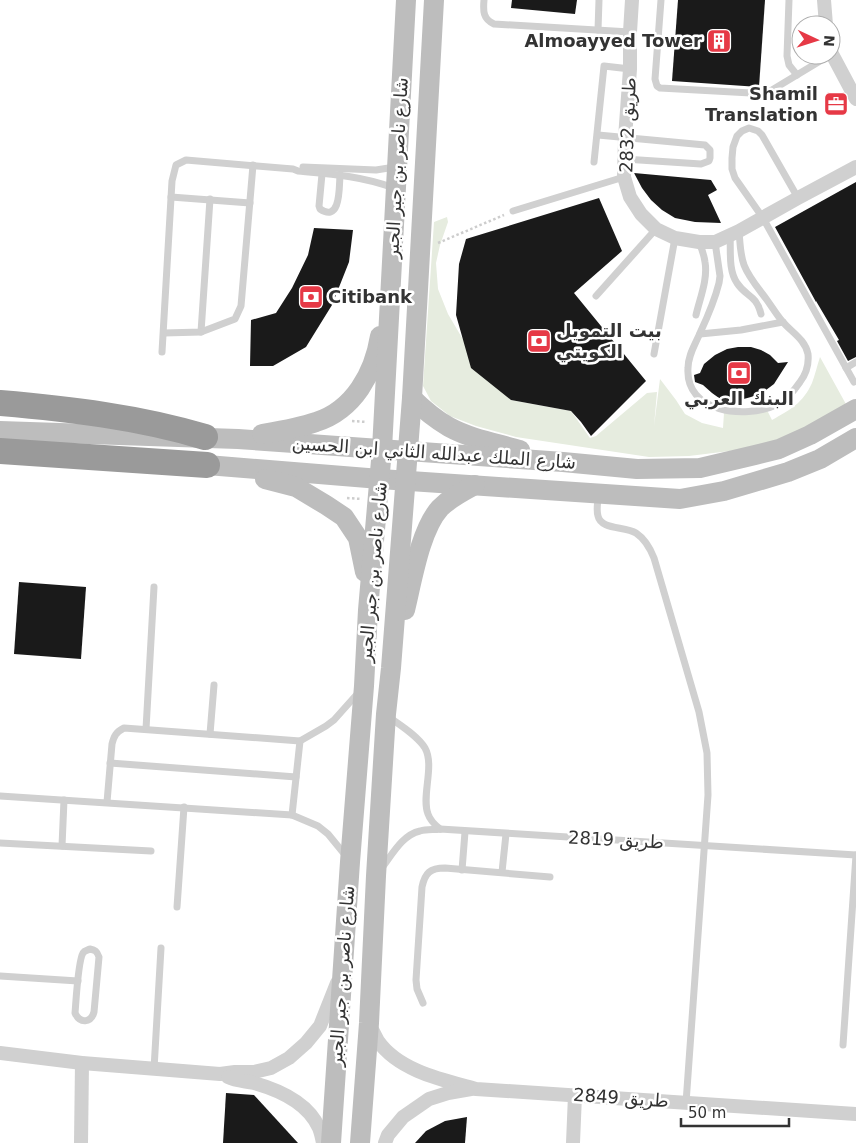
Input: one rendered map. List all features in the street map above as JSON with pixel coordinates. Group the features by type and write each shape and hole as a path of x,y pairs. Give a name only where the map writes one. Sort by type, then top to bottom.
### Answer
{"highway":[{"path":"0,403 80,412 142,422 184,431 205,438"},
{"path":"0,451 208,465"}],"main road":[{"name":"شارع ناصر بن جبر الجبر","path":"360,1143 369,1023 386,714 412,398 434,0"},
{"name":"شارع ناصر بن جبر الجبر","path":"331,1143 368,610 382,450 405,1"},
{"path":"238,439 317,422 339,411 350,402 365,381 378,349 392,274"},
{"path":"412,398 436,419 463,433 563,462"},
{"name":"شارع الملك عبدالله الثاني ابن الحسين","path":"0,430 238,439 637,469 700,468 779,448 810,435 856,409"},
{"name":"شارع الملك عبدالله الثاني ابن الحسين","path":"208,465 380,479 680,499 724,492 788,472 820,459 856,438"},
{"path":"208,465 296,487 344,517 358,538 366,576 368,610"},
{"path":"391,668 416,562 432,520 438,509 452,497 475,485"}],"street":[{"name":"طريق 2832","path":"632,0 624,177 630,197 641,214 656,229 675,238 699,242 715,242 856,167"},
{"path":"824,0 825,15"},
{"path":"837,65 856,99"},
{"path":"0,1054 82,1063 220,1074 254,1072 271,1068 288,1058 306,1043 320,1026 343,967"},
{"name":"طريق 2849","path":"369,1023 379,1042 393,1056 411,1069 476,1088 856,1114"},
{"path":"81,1143 82,1063"},
{"path":"220,1074 234,1080 254,1083 294,1099 309,1113 319,1128 323,1143"},
{"name":"طريق 2849","path":"385,1143 388,1135 403,1117 429,1099 448,1093 476,1088"},
{"path":"574,1143 575,1095"}],"lane":[{"path":"484,0 483,11 485,17 494,24 630,32"},
{"path":"598,30 599,0"},
{"path":"661,0 655,79 657,86 660,88 758,94 772,90 813,65"},
{"path":"789,0 787,56 789,65 797,75"},
{"path":"594,162 604,66 630,69"},
{"path":"798,198 762,135 758,131 749,128 742,130 733,146 732,169 735,178 763,218 854,382"},
{"path":"598,135 704,145 708,147 711,154 709,161 701,164 624,159"},
{"path":"162,352 172,181 176,165 186,160 293,169 378,182 396,189"},
{"path":"164,333 202,332 235,319 241,306 253,165"},
{"path":"293,169 298,167 376,170 397,166"},
{"path":"322,174 318,206 327,212 336,208 338,203 340,175"},
{"path":"513,211 624,177"},
{"path":"171,197 250,203"},
{"path":"202,332 210,199"},
{"path":"596,296 656,229"},
{"path":"734,233 732,271 734,278 738,285 757,302 761,314"},
{"path":"715,242 720,276 719,283 700,334 689,356 688,379 692,390 700,399 710,405 722,410 740,412 760,411 777,404 793,393 804,377 808,365 808,352 802,340 783,322 747,271 734,233"},
{"path":"654,354 675,238"},
{"path":"696,314 706,272 706,263 699,242"},
{"path":"700,334 742,330 783,322"},
{"path":"846,368 856,362"},
{"path":"598,493 597,512 600,521 606,525 634,531 645,542 654,558 694,692 704,733 708,774 686,1102"},
{"path":"146,729 154,587"},
{"path":"210,734 214,685"},
{"path":"108,802 113,737 124,728 300,740 334,720 364,686"},
{"path":"386,714 420,741 425,748 429,765 427,811 432,821 440,829"},
{"path":"292,815 300,740"},
{"path":"110,763 296,777"},
{"path":"0,796 292,815 318,826 328,834 350,862"},
{"path":"62,846 64,800"},
{"path":"177,907 184,807"},
{"name":"طريق 2819","path":"376,876 408,836 422,830 440,829 856,855"},
{"path":"462,870 465,832"},
{"path":"502,872 506,834"},
{"path":"0,843 151,851"},
{"path":"843,1045 855,893 856,855"},
{"path":"423,1003 417,989 416,980 423,879 429,872 436,868 550,877"},
{"path":"154,1069 161,948"},
{"path":"90,949 94,950 99,957 94,1012 86,1022 77,1018 75,1014 78,981 82,954 90,949"},
{"path":"0,976 78,981"}],"path":[{"path":"420,250 513,211"}],"shaded area":[{"path":"447,217 448,222 436,263 438,289 448,314 471,353 511,400 571,411 590,438 596,436 647,393 657,392 654,426 660,379 685,414 702,423 723,428 724,413 767,410 772,420 790,409 804,396 812,383 820,357 847,406 786,437 746,449 689,456 649,457 516,437 476,426 450,416 431,401 423,386 434,222"}],"building":[{"path":"512,0 577,0 575,14 511,8"},
{"name":"Almoayyed Tower","path":"678,0 765,0 759,87 672,81"},
{"path":"634,173 711,180 717,190 708,195 721,223 695,222 675,218 651,200"},
{"path":"856,182 856,357 848,361 837,341 839,340 775,227"},
{"name":"بيت التمويل الكويتي","path":"599,198 622,251 574,293 646,381 591,436 571,411 511,400 471,368 456,315 459,264 466,239"},
{"name":"Citibank","path":"314,228 353,230 349,262 332,305 306,347 273,366 250,366 251,320 276,313 292,288 308,255"},
{"name":"البنك العربي","path":"751,347 761,350 778,363 788,362 774,384 762,393 740,400 719,398 703,385 695,382 694,375 700,373 704,364 715,355 727,349"},
{"path":"19,582 86,587 81,659 14,654"},
{"path":"226,1093 254,1095 298,1143 223,1143"},
{"path":"467,1117 465,1143 415,1143 426,1131 445,1121"}],"place":[{"name":"Almoayyed Tower","path":"719,41"},
{"name":"Shamil Translation","path":"836,104"},
{"name":"Citibank","path":"311,297"},
{"name":"بيت التمويل الكويتي","path":"539,341"},
{"name":"البنك العربي","path":"739,373"}]}
